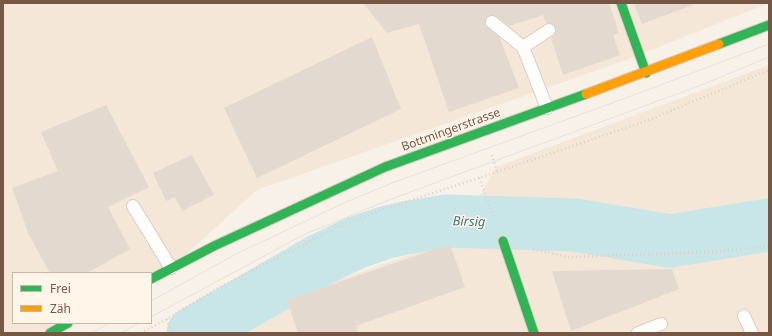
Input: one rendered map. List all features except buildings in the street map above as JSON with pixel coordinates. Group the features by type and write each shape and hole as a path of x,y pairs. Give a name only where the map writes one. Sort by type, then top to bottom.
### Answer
{"main road":[{"path":"621,3 646,73"},
{"name":"Bottmingerstrasse","path":"152,278 214,246 385,167 646,73 769,25"},
{"path":"503,241 534,333"},
{"path":"50,333 66,324"}],"lane":[{"path":"492,22 524,47 547,108"},
{"path":"524,47 549,30"},
{"path":"133,206 171,268"},
{"path":"744,316 752,333"},
{"path":"638,333 661,324"}],"path":[{"path":"141,333 211,292 334,229 384,209 648,120 769,70"},
{"path":"479,178 496,220"},
{"path":"503,241 569,257 712,252 769,246"},
{"path":"167,319 172,333"}],"shaded area":[{"path":"3,3 769,3 626,60 257,190 171,268 152,273 12,272 12,324 66,324 50,333 3,333"},
{"path":"769,65 769,333 222,333 280,301 456,238 496,167"}],"waterway":[{"name":"Birsig","path":"193,333 320,260 355,243 384,233 405,228 447,221 574,225 670,241 769,225"}],"tram line":[{"path":"152,300 238,253 344,203 392,183 769,44"},
{"path":"152,316 303,235 394,198 704,84 769,57"},
{"path":"91,333 108,324"},
{"path":"121,333 137,324"}],"traffic: fast":[{"path":"621,3 646,73"},
{"path":"719,44 769,25"},
{"path":"152,278 214,246 385,167 586,94"},
{"path":"503,241 534,333"},
{"path":"50,333 66,324"}],"traffic: slow":[{"path":"586,94 719,44"}]}
